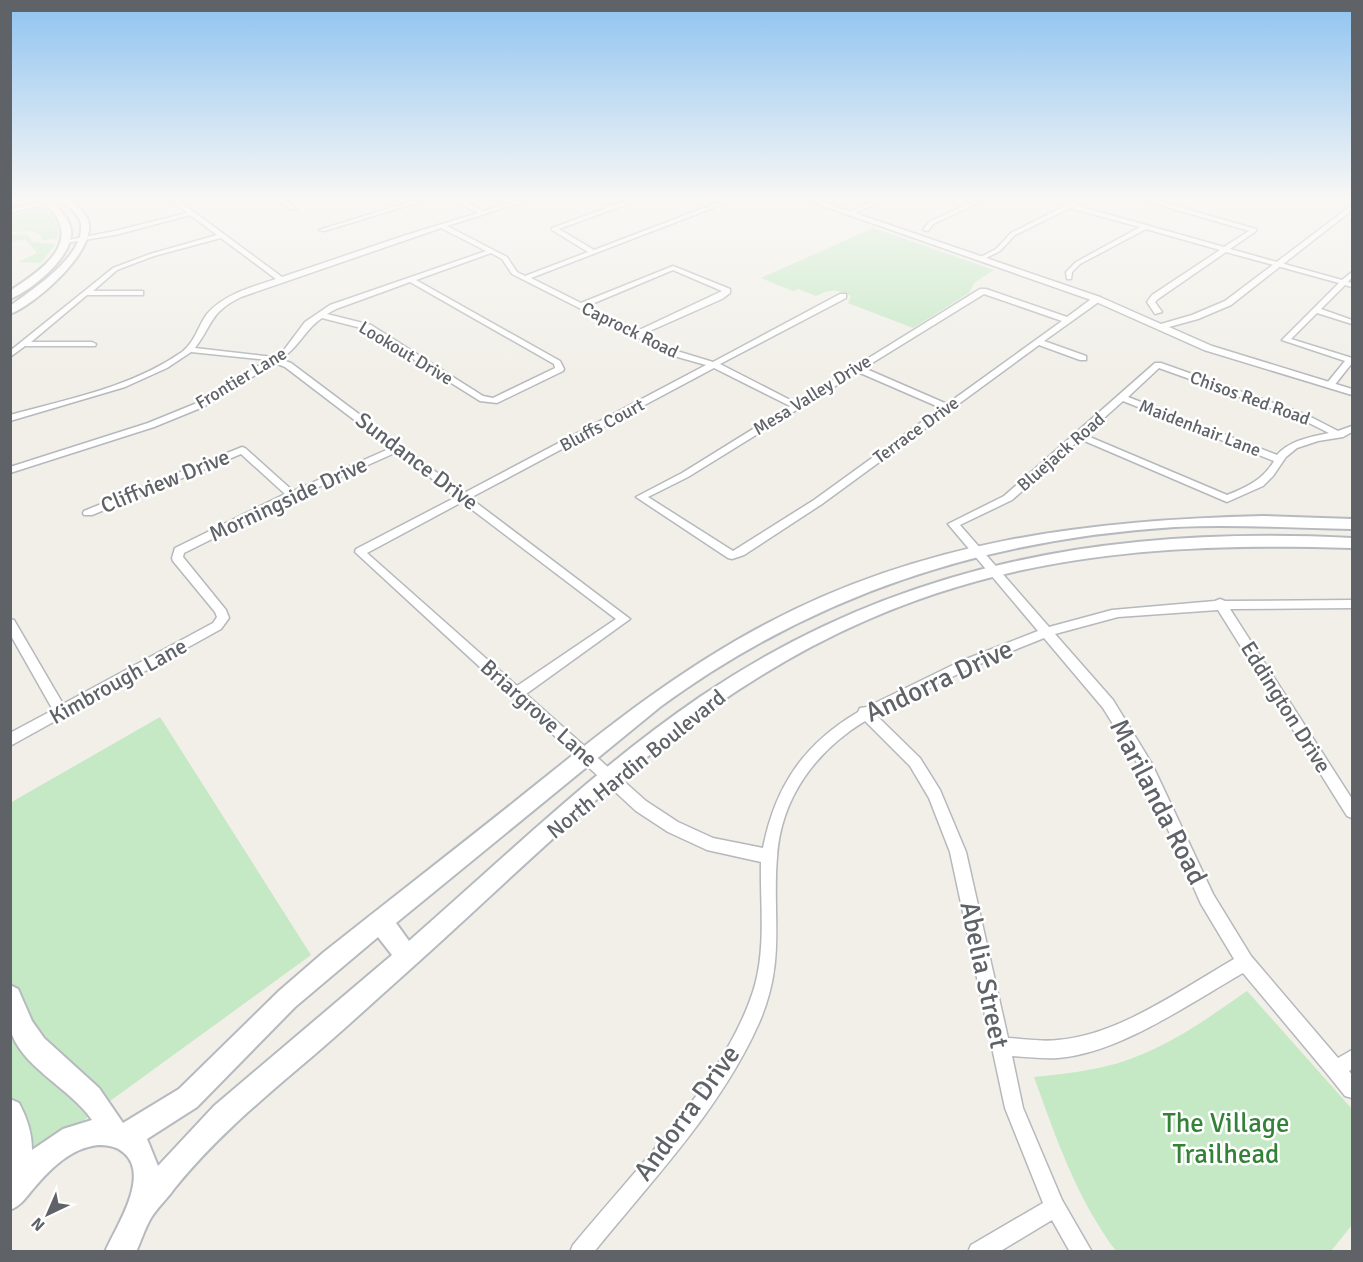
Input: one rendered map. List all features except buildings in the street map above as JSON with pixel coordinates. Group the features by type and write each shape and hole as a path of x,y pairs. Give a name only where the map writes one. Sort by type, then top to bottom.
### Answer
{"main road":[{"path":"10,296 50,265 55,258"},
{"path":"10,311 59,273 69,258"},
{"name":"North Hardin Boulevard","path":"118,1135 188,1098 287,999 380,921 586,756 693,674 788,619 876,580 974,550 1073,530 1155,522 1263,520 1353,524"},
{"name":"North Hardin Boulevard","path":"142,1208 222,1116 612,779 700,707 785,653 878,607 990,569 1064,553 1175,541 1269,539 1353,543"},
{"path":"380,921 407,957"},
{"path":"10,997 19,1022 35,1047 96,1103 118,1135 138,1148 144,1160 146,1190 142,1208 119,1251"},
{"path":"10,1112 17,1123 20,1144 13,1191"},
{"path":"13,1191 45,1157 60,1146 91,1134 118,1135"}],"street":[{"path":"10,355 110,272 147,258"},
{"path":"251,258 280,279"},
{"path":"10,418 136,379 168,364 190,350 200,338 211,315 222,305 243,293 345,258"},
{"name":"Frontier Lane","path":"10,470 151,425 200,405 292,348 308,324 320,315 346,302 471,258"},
{"name":"Caprock Road","path":"505,258 514,273 677,354 715,365 794,405"},
{"path":"525,278 578,258"},
{"path":"977,258 1097,299 1194,343 1353,392"},
{"path":"1069,278 1070,272 1078,263 1088,258"},
{"path":"1158,312 1151,303 1155,297 1214,258"},
{"path":"1254,258 1353,285"},
{"path":"1161,327 1195,317 1228,303 1288,258"},
{"path":"580,306 673,268 723,287 726,292 636,334"},
{"path":"1330,385 1351,361 1286,340 1353,274"},
{"name":"Lookout Drive","path":"320,315 368,327 480,398 489,401 558,371 561,365 410,279"},
{"name":"Mesa Valley Drive","path":"732,555 641,497 685,475 794,405 983,291 1067,320"},
{"path":"85,293 140,293"},
{"name":"Bluffs Court","path":"360,552 843,296"},
{"name":"Terrace Drive","path":"732,555 818,502 1097,299"},
{"path":"1315,310 1353,322"},
{"path":"1038,342 1083,358"},
{"path":"23,344 92,344"},
{"name":"Sundance Drive","path":"190,350 276,360 295,369 624,619 517,693"},
{"path":"1249,361 1267,371 1353,400"},
{"name":"Bluejack Road","path":"953,524 1008,498 1158,364"},
{"name":"Chisos Red Road","path":"1158,364 1304,417 1340,435"},
{"path":"856,368 948,408"},
{"name":"Maidenhair Lane","path":"1121,398 1278,459"},
{"path":"1080,436 1227,499 1246,492 1260,482 1274,469 1278,459 1288,449 1303,443 1340,435 1353,429"},
{"name":"Morningside Drive","path":"223,618 220,610 177,558 178,551 292,495 399,448"},
{"name":"Cliffview Drive","path":"88,513 242,450 292,495"},
{"name":"Marilanda Road","path":"953,524 1108,704 1147,768 1207,898 1245,962 1353,1089"},
{"name":"Briargrove Lane","path":"360,552 641,806 673,827 712,845 769,856"},
{"name":"Andorra Drive","path":"580,1251 705,1099 740,1042 763,987 770,952 769,856 782,809 800,771 829,741 865,712 990,653 1048,632 1113,614 1220,603 1353,604"},
{"name":"Eddington Drive","path":"1220,603 1353,811"},
{"name":"Kimbrough Lane","path":"10,740 217,626 223,618"},
{"path":"10,623 61,712"},
{"name":"Abelia Street","path":"865,712 915,762 935,795 954,842 1014,1108 1055,1207 1082,1251"},
{"path":"999,1046 1059,1048 1090,1043 1143,1019 1245,962"},
{"path":"1335,1070 1353,1059"},
{"path":"978,1251 1055,1207"}],"green space":[{"path":"27,258 45,258 41,263 18,262"},
{"path":"806,258 959,258 994,270 974,283 969,293 913,328 848,303 851,296 842,292 829,291 816,296 798,289 793,291 761,278"},
{"path":"160,717 311,955 11,1173 10,803"},
{"name":"The Village Trailhead","path":"1247,991 1352,1109 1352,1225 1331,1251 1116,1251 1079,1189 1059,1145 1034,1077 1093,1069 1155,1049 1193,1028"}]}
